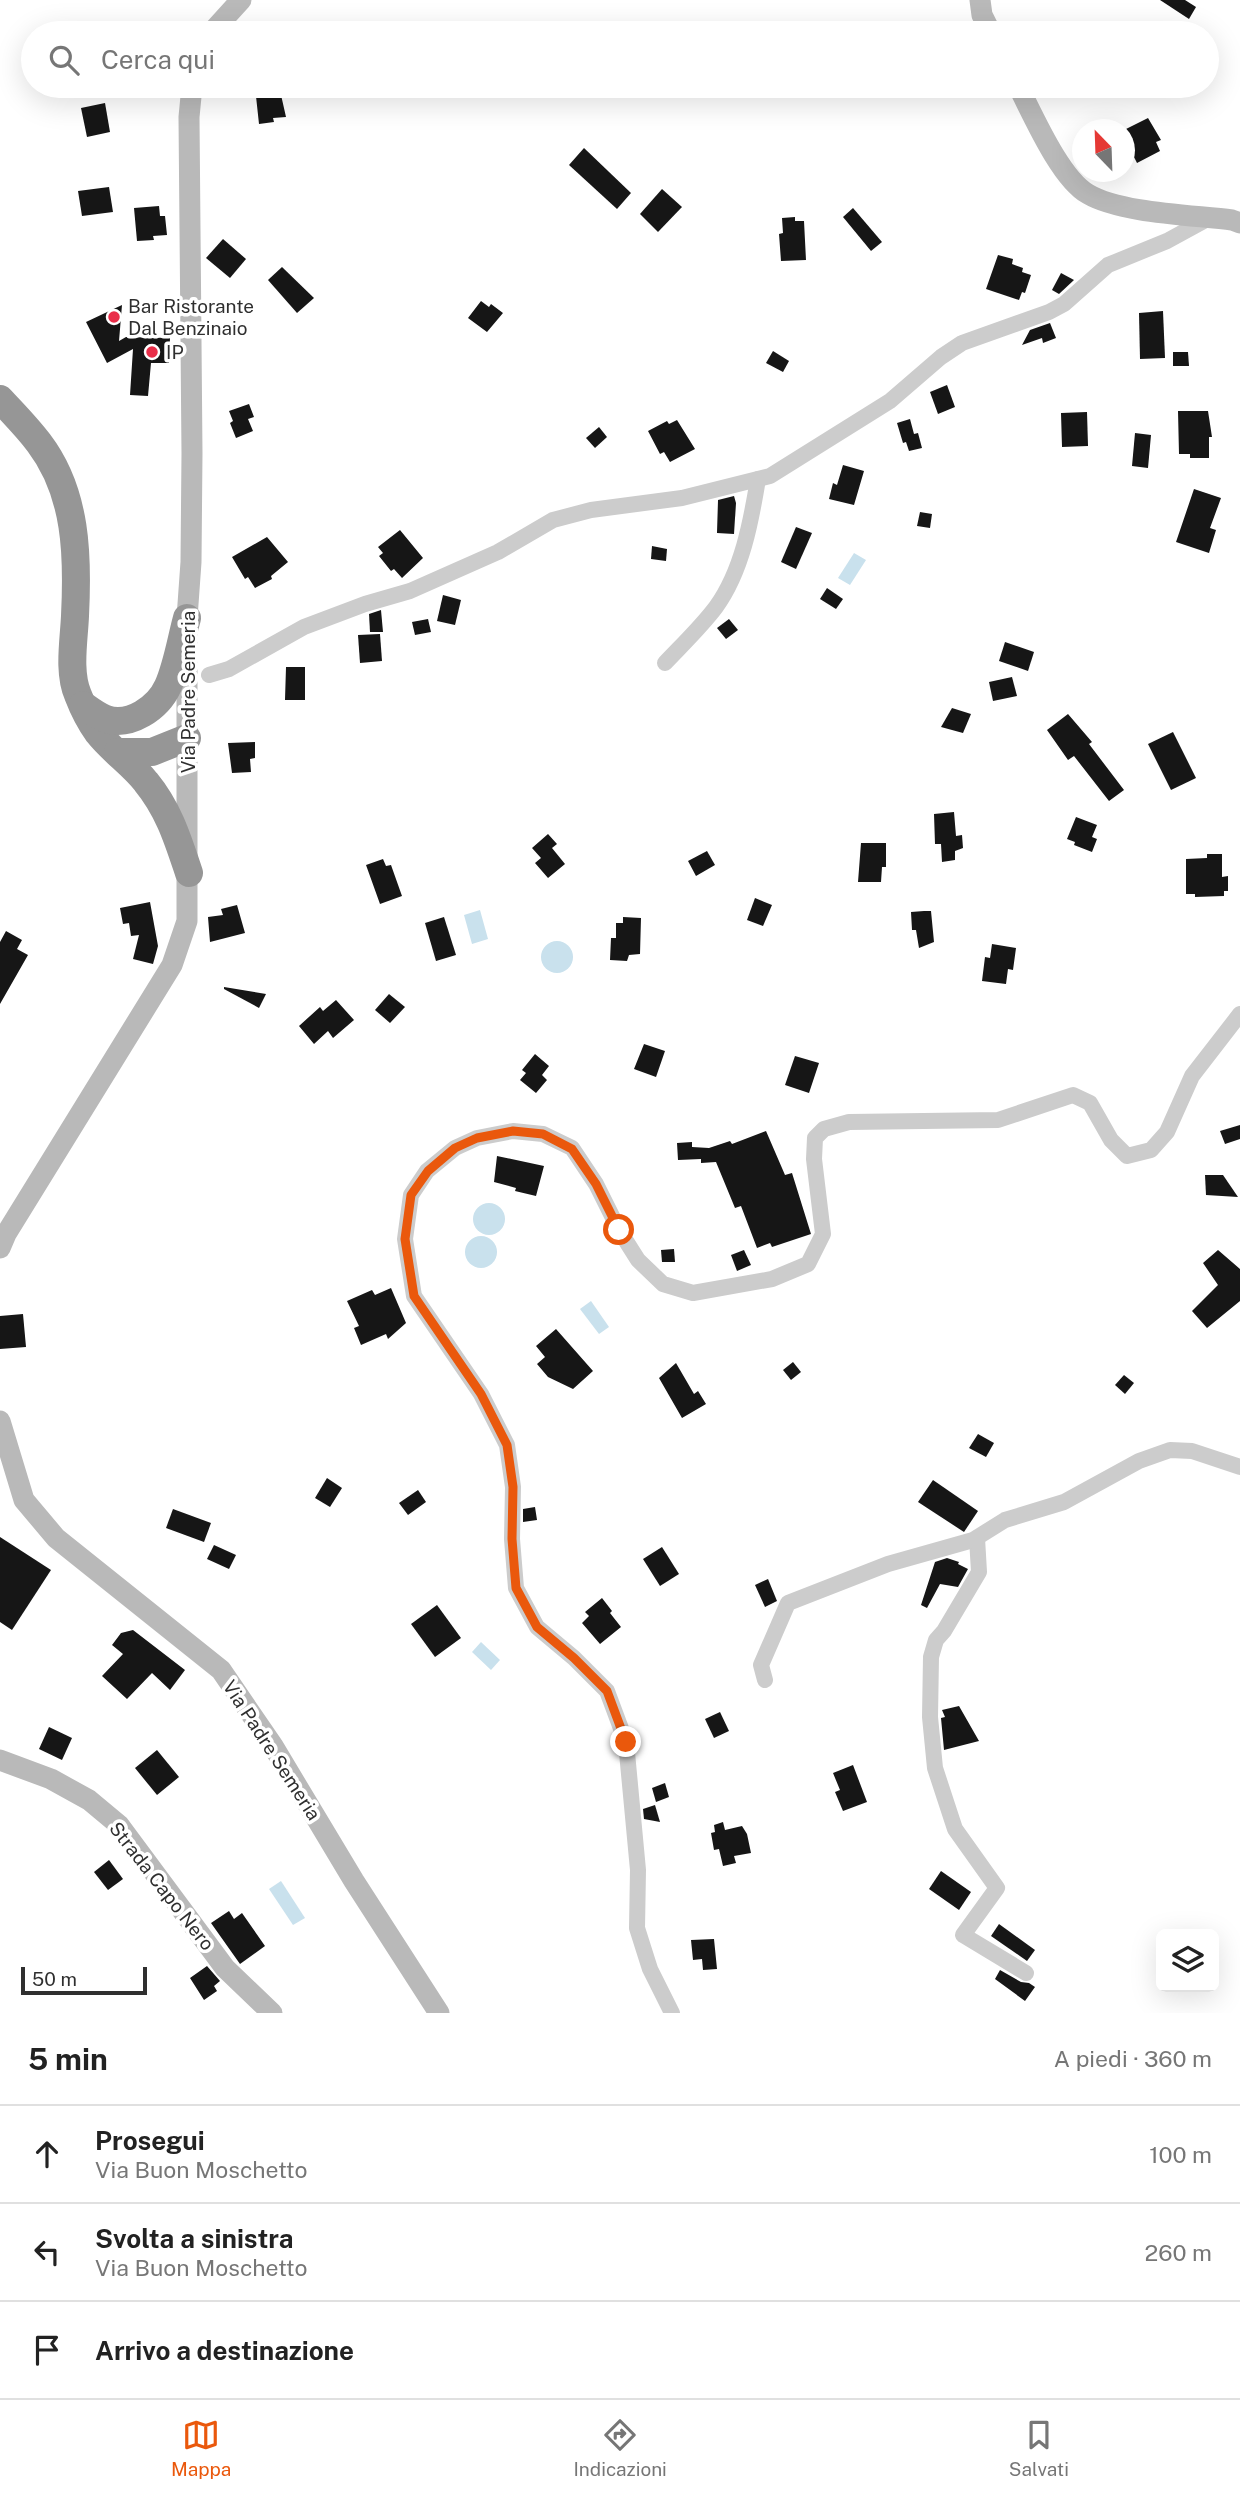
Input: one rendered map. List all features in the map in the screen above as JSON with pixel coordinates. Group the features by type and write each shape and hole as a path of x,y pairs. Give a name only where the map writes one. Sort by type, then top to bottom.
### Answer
{"highway":[{"path":"0,399 40,444 62,485 70,509 78,567 75,687 98,732 147,783 167,812 189,873"},
{"path":"131,719 149,709 168,687 187,618"},
{"path":"83,705 107,720 131,719 155,723 187,738"},
{"path":"118,752 152,752 187,738"}],"main road":[{"path":"222,21 241,0"},
{"path":"980,0 985,21"},
{"name":"Via Padre Semeria","path":"0,1248 6,1234 172,965 187,921 187,618 191,562 192,453 188,117 190,98"},
{"path":"1024,98 1062,168 1086,194 1122,206 1240,223"},
{"name":"Via Padre Semeria","path":"0,1421 24,1500 37,1518 56,1538 221,1670 243,1700 439,2013"},
{"name":"Strada Capo Nero","path":"0,1760 51,1779 89,1800 119,1825 225,1968 272,2013"}],"street":[{"path":"209,675 229,669 304,627 365,604 410,591 498,552 553,520 591,510 682,498 770,476 879,409 941,356 962,343 1049,312 1064,304 1108,265 1167,241 1211,217"},
{"path":"665,663 716,607 733,578 753,510 758,479"},
{"path":"673,2013 650,1969 637,1928 638,1870 626,1742 607,1691 537,1627 516,1588 512,1539 513,1487 507,1445 481,1394 414,1296 405,1239 411,1195 428,1171 455,1148 477,1138 513,1131 543,1134 572,1149 596,1184 632,1250 663,1284 693,1293 772,1279 808,1264 823,1234 814,1159 815,1138 824,1129 849,1122 998,1120 1073,1095 1090,1103 1111,1140 1127,1156 1151,1150 1167,1132 1192,1076 1240,1014"},
{"path":"765,1680 761,1665 788,1603 888,1564 977,1538 1005,1520 1064,1502 1139,1461 1170,1450 1192,1451 1240,1467"},
{"path":"977,1538 979,1572 936,1640 931,1657 929,1717 938,1778 955,1829 997,1888 963,1935 1026,1973"}],"water":[{"path":"854,553 866,560 850,585 838,578"},
{"path":"480,910 488,939 472,944 464,915"},
{"path":"557,941 568,946 573,957 568,968 557,973 546,968 541,957 546,946"},
{"path":"489,1203 500,1208 505,1219 500,1230 489,1235 478,1230 473,1219 478,1208"},
{"path":"481,1236 492,1241 497,1252 492,1263 481,1268 470,1263 465,1252 470,1241"},
{"path":"591,1301 609,1327 599,1334 580,1309"},
{"path":"481,1642 500,1660 491,1670 472,1652"},
{"path":"281,1881 305,1918 293,1925 269,1889"}],"building":[{"path":"1160,0 1185,0 1196,7 1189,19"},
{"path":"256,98 282,98 286,117 273,118 274,122 259,124"},
{"path":"105,103 110,132 87,137 81,108"},
{"path":"1148,118 1161,140 1156,142 1160,151 1137,163 1135,159 1135,124"},
{"path":"584,148 631,193 617,209 569,165"},
{"path":"109,187 113,212 82,216 78,191"},
{"path":"662,189 682,207 658,232 640,214"},
{"path":"159,206 160,216 165,216 167,235 153,236 154,240 137,241 134,208"},
{"path":"853,208 882,242 871,251 843,217"},
{"path":"795,217 795,221 804,221 806,260 781,261 779,234 783,233 782,218"},
{"path":"223,239 246,259 230,278 206,258"},
{"path":"998,255 1013,259 1012,264 1031,275 1025,293 1022,292 1019,300 986,289"},
{"path":"282,267 314,298 297,313 268,280"},
{"path":"1061,273 1074,280 1059,294 1052,290"},
{"path":"481,301 489,307 491,304 503,313 487,332 468,318"},
{"path":"122,305 119,341 126,337 170,338 169,363 151,363 148,396 130,395 133,349 107,363 86,322"},
{"path":"1163,311 1165,358 1140,359 1139,313"},
{"path":"1050,323 1056,338 1043,343 1042,338 1022,345 1030,330"},
{"path":"773,351 789,361 783,372 766,363"},
{"path":"1173,352 1188,352 1189,366 1173,366"},
{"path":"947,385 955,407 938,414 930,392"},
{"path":"249,404 254,417 248,419 253,431 236,438 229,411"},
{"path":"1178,411 1208,411 1212,437 1209,437 1209,458 1190,458 1190,454 1179,454"},
{"path":"1087,412 1088,446 1062,447 1061,413"},
{"path":"910,419 922,448 909,451 906,442 903,443 897,423"},
{"path":"677,420 695,449 670,462 664,452 660,454 648,431 667,421 669,424"},
{"path":"599,427 607,437 595,448 586,438"},
{"path":"1135,433 1151,435 1148,468 1132,466"},
{"path":"843,465 864,471 854,505 829,499 833,483 837,485"},
{"path":"1194,489 1221,498 1210,528 1216,530 1209,553 1176,542"},
{"path":"734,496 734,534 717,533 718,500"},
{"path":"920,512 932,514 930,528 917,526"},
{"path":"796,527 812,533 796,569 781,562"},
{"path":"400,530 423,558 402,578 394,569 391,571 379,556 383,553 378,547"},
{"path":"267,537 288,562 271,576 272,579 255,588 248,577 245,579 232,557"},
{"path":"652,546 667,549 666,561 651,559"},
{"path":"827,588 843,599 836,609 820,599"},
{"path":"443,595 461,600 455,625 437,621"},
{"path":"381,610 383,632 370,632 369,614"},
{"path":"428,619 431,632 415,635 412,622"},
{"path":"729,619 738,630 726,639 717,628"},
{"path":"380,634 382,661 360,663 358,635"},
{"path":"1005,642 1034,652 1028,671 999,661"},
{"path":"286,667 305,667 305,700 285,700"},
{"path":"1012,677 1017,696 993,701 989,682"},
{"path":"952,708 971,714 963,733 941,727"},
{"path":"1068,714 1092,742 1089,744 1124,790 1109,801 1074,756 1068,760 1047,730"},
{"path":"1173,732 1196,778 1171,790 1148,744"},
{"path":"255,742 255,758 250,759 251,772 232,773 228,743"},
{"path":"954,812 956,836 962,835 963,848 955,851 955,860 942,862 941,844 935,844 934,814"},
{"path":"1076,817 1097,825 1092,837 1097,839 1092,852 1067,839"},
{"path":"548,834 557,844 552,848 565,864 548,878 535,863 541,858 532,848"},
{"path":"861,843 886,843 886,867 882,867 881,882 858,882"},
{"path":"707,851 715,865 696,876 688,861"},
{"path":"1207,854 1222,854 1222,877 1228,876 1228,891 1224,891 1224,896 1195,897 1195,894 1186,894 1186,859 1207,858"},
{"path":"383,859 386,866 391,865 402,896 380,904 366,865"},
{"path":"755,898 772,905 763,926 747,920"},
{"path":"150,902 158,946 153,964 133,959 139,935 131,936 129,923 123,924 120,908"},
{"path":"237,905 245,933 210,942 208,917 223,915 221,909"},
{"path":"931,911 934,942 919,948 916,930 912,930 911,912"},
{"path":"444,917 456,955 436,961 425,923"},
{"path":"623,917 641,918 640,954 629,955 627,961 610,960 611,938 616,938 616,923 623,923"},
{"path":"6,931 22,940 17,949 28,955 0,1004 0,942"},
{"path":"992,944 1016,948 1013,970 1008,969 1006,984 982,981 985,957 990,958"},
{"path":"224,987 266,994 259,1008"},
{"path":"389,994 405,1007 390,1023 375,1010"},
{"path":"336,1000 354,1020 333,1038 328,1031 314,1044 299,1026 320,1007 323,1011"},
{"path":"644,1044 665,1051 656,1077 634,1069"},
{"path":"535,1054 549,1066 542,1075 547,1080 536,1093 520,1080 526,1073 522,1070"},
{"path":"795,1056 819,1063 809,1093 785,1085"},
{"path":"1240,1125 1240,1139 1225,1144 1220,1131"},
{"path":"766,1131 785,1175 792,1173 811,1234 772,1247 770,1243 757,1248 741,1206 735,1208 716,1162 701,1163 701,1159 678,1160 677,1143 692,1142 692,1147 709,1148 730,1141 732,1144"},
{"path":"497,1156 544,1166 536,1196 494,1182"},
{"path":"1205,1175 1223,1175 1238,1197 1206,1195"},
{"path":"674,1249 675,1262 662,1262 661,1250"},
{"path":"744,1250 751,1265 737,1271 731,1255"},
{"path":"1218,1250 1240,1269 1240,1301 1207,1328 1192,1311 1218,1285 1203,1263"},
{"path":"391,1288 406,1323 388,1339 386,1334 361,1345 354,1328 359,1326 347,1301 372,1290 375,1295"},
{"path":"23,1314 26,1347 0,1349 0,1316"},
{"path":"556,1329 593,1371 573,1389 548,1377 537,1364 545,1357 536,1346"},
{"path":"793,1362 801,1372 791,1380 783,1370"},
{"path":"676,1363 694,1394 698,1391 706,1404 682,1418 659,1378"},
{"path":"1124,1375 1134,1383 1125,1394 1115,1385"},
{"path":"978,1434 994,1443 986,1457 969,1448"},
{"path":"327,1478 342,1488 330,1507 315,1498"},
{"path":"933,1480 978,1511 964,1532 918,1502"},
{"path":"418,1490 426,1502 408,1515 399,1503"},
{"path":"535,1507 537,1520 523,1522 523,1509"},
{"path":"173,1509 211,1523 204,1542 166,1528"},
{"path":"0,1537 51,1570 12,1630 0,1622"},
{"path":"214,1545 236,1555 229,1569 207,1559"},
{"path":"662,1547 679,1574 660,1586 643,1559"},
{"path":"947,1558 968,1569 958,1587 940,1584 927,1608 921,1605 935,1562"},
{"path":"768,1579 777,1601 765,1607 755,1585"},
{"path":"602,1598 621,1627 600,1644 582,1623 589,1616 585,1612"},
{"path":"437,1605 461,1638 435,1657 411,1624"},
{"path":"133,1630 185,1670 170,1690 152,1673 127,1699 102,1676 123,1654 112,1645 121,1633"},
{"path":"959,1706 979,1741 944,1750 941,1718 945,1717 942,1710"},
{"path":"720,1712 729,1731 714,1738 705,1719"},
{"path":"49,1727 72,1738 62,1760 39,1749"},
{"path":"157,1750 179,1777 157,1795 135,1768"},
{"path":"853,1765 867,1802 843,1811 835,1792 840,1790 833,1773"},
{"path":"665,1783 669,1797 656,1802 652,1788"},
{"path":"655,1805 660,1822 644,1819 643,1809"},
{"path":"723,1822 725,1830 742,1826 747,1834 751,1853 734,1856 736,1863 723,1866 719,1849 714,1850 711,1833 715,1832 714,1825"},
{"path":"109,1860 123,1879 108,1890 94,1872"},
{"path":"941,1871 971,1892 959,1910 929,1889"},
{"path":"229,1911 234,1919 242,1913 265,1946 240,1964 211,1923"},
{"path":"999,1924 1035,1950 1027,1961 991,1936"},
{"path":"714,1939 717,1969 703,1970 702,1959 693,1960 691,1940"},
{"path":"207,1966 220,1981 214,1986 217,1991 204,2000 190,1978"},
{"path":"1000,1970 1035,1987 1025,2001 995,1979"}],"place":[{"name":"Bar Ristorante Dal Benzinaio","path":"114,317"},
{"name":"IP","path":"152,352"}],"route":[{"path":"619,1230 596,1184 572,1149 543,1134 513,1131 477,1138 455,1148 428,1171 411,1195 405,1239 414,1296 447,1348 481,1394 507,1445 513,1487 512,1539 516,1588 537,1627 607,1691 626,1742"}]}
